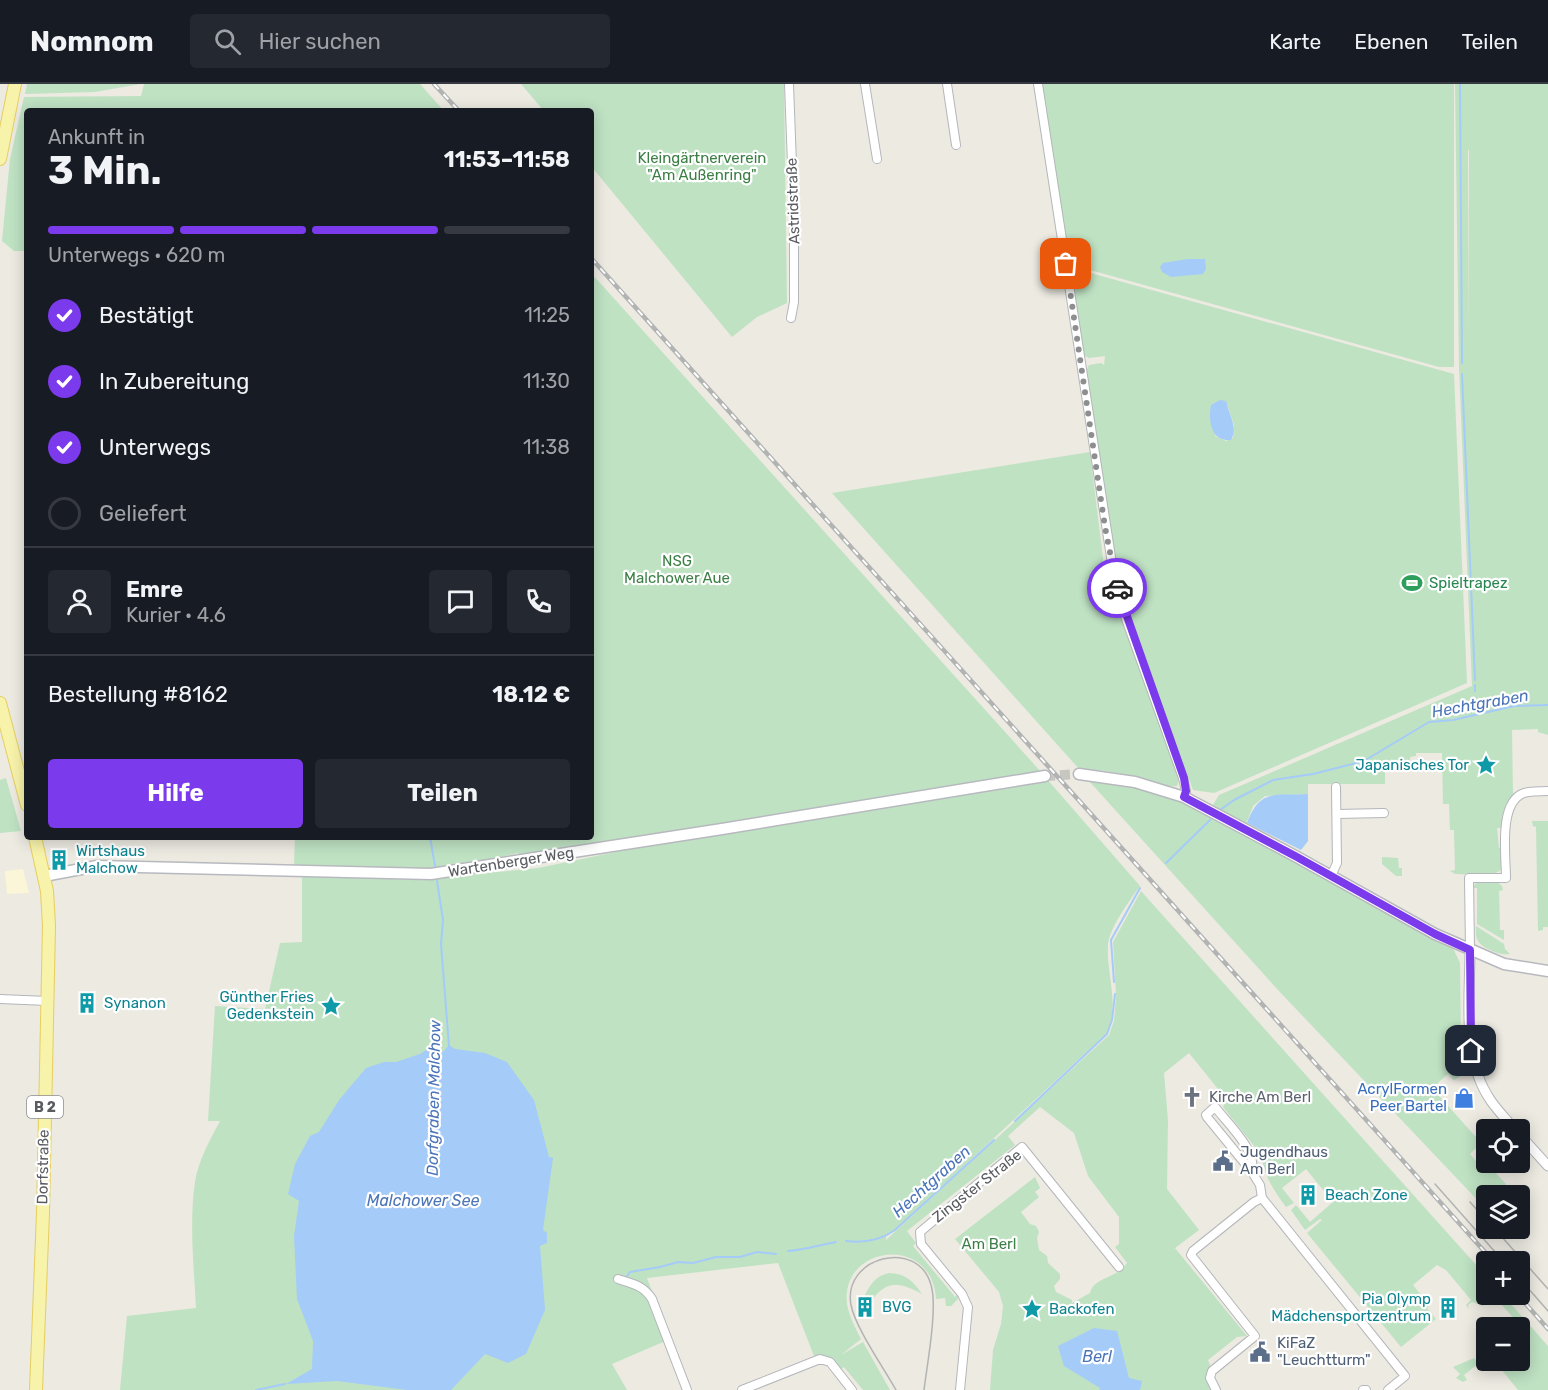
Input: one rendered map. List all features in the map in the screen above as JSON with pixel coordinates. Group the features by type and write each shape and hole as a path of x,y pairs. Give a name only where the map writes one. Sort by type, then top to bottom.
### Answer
{"main road":[{"path":"0,159 15,84"},
{"path":"0,703 24,794"},
{"path":"1079,774 1135,782 1184,797 1435,934 1504,964 1548,971"},
{"name":"Wartenberger Weg","path":"44,876 97,866 431,874 1045,776"},
{"name":"Dorfstraße","path":"36,840 48,896 49,926 36,1390"}],"street":[{"name":"Astridstraße","path":"789,84 794,219 794,303 791,318"},
{"path":"865,84 877,159"},
{"path":"947,84 956,145"},
{"path":"1038,84 1113,570 1122,605 1184,778 1186,791 1184,797"},
{"path":"1331,876 1337,862 1336,787"},
{"path":"1506,1119 1484,1090 1471,1051 1469,878 1506,878 1506,818 1509,807 1513,800 1521,794 1548,791"},
{"path":"1337,814 1384,813"},
{"path":"0,999 48,1001"},
{"path":"1252,1172 1253,1162 1248,1149 1215,1107 1206,1115 1252,1172 1260,1185 1262,1198 1405,1376 1388,1390"},
{"path":"1530,1146 1548,1166"},
{"name":"Zingster Straße","path":"960,1390 968,1307 962,1294 921,1244 920,1232 1023,1147 1119,1267"},
{"path":"1216,1390 1210,1378 1212,1371 1255,1336 1191,1255 1254,1202 1262,1198"},
{"path":"618,1279 639,1285 648,1293 687,1390"},
{"path":"742,1390 816,1359 830,1362 852,1390"}],"shaded area":[{"path":"23,869 29,893 7,894 5,871"}],"green space":[{"path":"27,84 140,84 95,92 25,94"},
{"path":"144,84 420,84 441,108 24,108 24,251 14,251 2,241 10,159 24,97 141,96"},
{"name":"Kleingärtnerverein \"Am Außenring\"","path":"521,84 784,84 787,303 757,317 732,337 594,170 594,108 541,108"},
{"path":"1040,84 1454,84 1454,367 1439,367 1072,265 1068,262"},
{"path":"1455,84 1548,84 1548,735 1538,732 1538,729 1512,730 1513,796 1506,804 1502,816 1502,828 1497,828 1499,848 1503,848 1503,864 1499,871 1481,875 1455,874 1450,871 1455,870 1454,830 1450,830 1449,804 1443,804 1442,753 1416,753 1416,756 1410,757 1410,765 1385,766 1385,784 1308,784 1308,794 1265,796 1253,806 1246,824 1213,805 1219,795 1472,686 1459,367","holes":["1468,150 1469,150 1469,338"]},
{"path":"1069,267 1454,374 1467,683 1214,793 1193,790 1127,612 1120,586 1086,371 1089,365 1101,363 1104,365 1105,356 1089,358 1083,355","holes":["1227,404 1234,425 1233,438 1226,441 1215,436"]},
{"path":"594,276 1033,763 1140,886 1116,922 1108,944 1113,1000 1111,1022 1107,1033 886,1236 886,1240 1109,1035 1114,1021 1116,996 1113,942 1141,891 1476,1265 1476,1303 1472,1302 1468,1305 1469,1309 1466,1305 1471,1300 1446,1270 1437,1265 1413,1285 1430,1306 1427,1308 1436,1319 1401,1347 1307,1233 1322,1220 1320,1219 1305,1230 1291,1210 1296,1205 1310,1222 1333,1202 1306,1169 1282,1188 1294,1203 1286,1207 1267,1177 1262,1156 1223,1107 1226,1100 1189,1053 1164,1073 1168,1121 1167,1189 1199,1230 1175,1248 1247,1336 1237,1337 1208,1360 1211,1367 1213,1390 990,1390 993,1350 1001,1324 1003,1306 999,1292 955,1239 1035,1177 1040,1188 1035,1192 1039,1197 1021,1212 1030,1224 1036,1226 1039,1232 1037,1238 1039,1250 1047,1256 1048,1263 1060,1274 1060,1279 1054,1286 1056,1292 1072,1300 1072,1303 1090,1293 1097,1283 1122,1269 1127,1263 1115,1247 1119,1244 1119,1217 1088,1176 1074,1133 1040,1107 1008,1136 1015,1145 907,1231 916,1243 913,1246 955,1297 958,1294 958,1299 951,1306 946,1306 945,1298 936,1299 931,1278 919,1264 904,1256 887,1255 871,1259 857,1269 849,1284 847,1304 852,1322 861,1339 841,1355 863,1342 890,1390 863,1390 844,1367 841,1369 827,1356 814,1356 778,1263 647,1278 670,1339 612,1364 627,1390 120,1390 127,1316 196,1308 192,1229 195,1182 208,1143 220,1121 208,1121 215,1006 265,1009 280,943 302,942 302,876 418,880 538,868 640,847 638,838 519,857 518,853 432,869 294,866 295,840 594,840"},
{"path":"1090,452 1105,575 1174,759 1179,780 1177,786 1159,785 1112,772 1080,770 832,493"},
{"path":"6,778 21,831 0,833 0,780"},
{"path":"1089,781 1141,788 1189,804 1453,948 1460,963 1461,1044 1469,1071 1454,1080 1448,1074 1432,1088 1476,1135 1476,1148 1470,1154 1476,1161 1476,1173 1496,1173 1505,1185 1476,1185 1476,1198 1278,990"},
{"path":"1532,821 1548,821 1548,927 1543,927 1543,930 1538,931 1536,827 1533,826"},
{"path":"1382,857 1398,858 1402,876 1396,876 1382,864"},
{"path":"1481,881 1496,881 1502,886 1503,890 1499,891 1500,930 1504,930 1504,940 1477,924 1477,888 1473,888"},
{"path":"1476,926 1504,944 1510,954 1493,951 1480,944 1476,938"},
{"path":"889,1273 908,1279 922,1294 908,1287 895,1285 883,1289 871,1301 864,1297 880,1276"},
{"path":"1502,1305 1512,1305 1522,1317 1512,1317"},
{"path":"1530,1326 1548,1346 1548,1390 1518,1390 1503,1371 1530,1371"},
{"path":"1474,1358 1476,1360 1476,1365 1464,1375 1467,1380 1463,1382 1456,1378 1460,1374 1453,1367"}],"water":[{"path":"1205,259 1206,269 1203,274 1171,277 1162,272 1160,267 1163,263"},
{"path":"1220,400 1226,401 1233,422 1234,431 1231,440 1219,438 1212,429 1211,405"},
{"path":"1308,794 1308,841 1301,850 1247,823 1257,804 1263,799 1278,795"},
{"name":"Malchower See","path":"449,1045 455,1049 485,1053 507,1062 534,1100 549,1157 553,1158 543,1230 547,1233 547,1243 540,1246 545,1310 526,1354 508,1363 485,1354 451,1390 407,1390 337,1381 286,1384 312,1369 313,1341 297,1299 294,1236 299,1201 288,1194 295,1164 310,1136 319,1132 339,1100 366,1068 420,1054 432,1046 443,1052"},
{"name":"Berl","path":"1094,1328 1117,1331 1129,1378 1142,1381 1140,1390 1099,1390 1100,1388 1064,1366 1058,1346"}],"waterway":[{"path":"1460,84 1462,363"},
{"path":"1462,374 1475,680"},
{"path":"1475,685 1475,691"},
{"name":"Hechtgraben","path":"1220,810 1234,800 1273,780 1313,774 1364,761 1429,722 1453,720 1514,706 1548,705"},
{"name":"Hechtgraben","path":"1166,863 1211,819"},
{"name":"Dorfgraben Malchow","path":"431,840 435,866"},
{"name":"Dorfgraben Malchow","path":"437,881 443,920 441,944 449,1046"},
{"name":"Hechtgraben","path":"1114,982 1111,940 1140,888"},
{"name":"Hechtgraben","path":"1015,1121 1107,1034 1112,1020 1115,994"},
{"name":"Hechtgraben","path":"846,1241 872,1240 895,1230 994,1140"},
{"name":"Hechtgraben","path":"788,1251 836,1242"},
{"name":"Hechtgraben","path":"627,1276 630,1272 678,1262 693,1263 716,1257 740,1257 757,1252 776,1254"},
{"path":"256,1390 285,1384"}],"tunnel":[{"path":"1045,776 1079,774"}],"tram line":[{"path":"1435,1184 1494,1251"},
{"path":"1470,1202 1476,1209"},
{"path":"1504,1239 1548,1289"},
{"path":"896,1390 864,1336 854,1314 851,1305 851,1288 858,1275 869,1265 883,1259 898,1258 912,1261 923,1270 931,1285 933,1295 933,1321 924,1390"},
{"path":"1530,1290 1548,1311"}],"railway":[{"path":"434,84 456,108"},
{"path":"594,261 1484,1251"},
{"path":"1527,1305 1548,1329"}],"way so far":[{"path":"1066,264 1105,527 1117,588"}],"place":[{"name":"Spieltrapez","path":"1412,583"},
{"name":"Japanisches Tor","path":"1486,765"},
{"name":"Wirtshaus Malchow","path":"59,860"},
{"name":"Synanon","path":"87,1003"},
{"name":"Günther Fries Gedenkstein","path":"331,1006"},
{"name":"Kirche Am Berl","path":"1192,1097"},
{"name":"AcrylFormen Peer Bartel","path":"1464,1098"},
{"name":"Jugendhaus Am Berl","path":"1223,1161"},
{"name":"Beach Zone","path":"1308,1195"},
{"name":"BVG","path":"865,1307"},
{"name":"Pia Olymp Mädchensportzentrum","path":"1448,1308"},
{"name":"Backofen","path":"1032,1309"},
{"name":"KiFaZ \"Leuchtturm\"","path":"1260,1352"}],"route":[{"path":"1117,588 1184,778 1186,791 1184,797 1435,934 1470,950 1471,1051"}],"park label":[{"name":"NSG Malchower Aue","path":"677,570"},
{"name":"Am Berl","path":"989,1244"}]}
